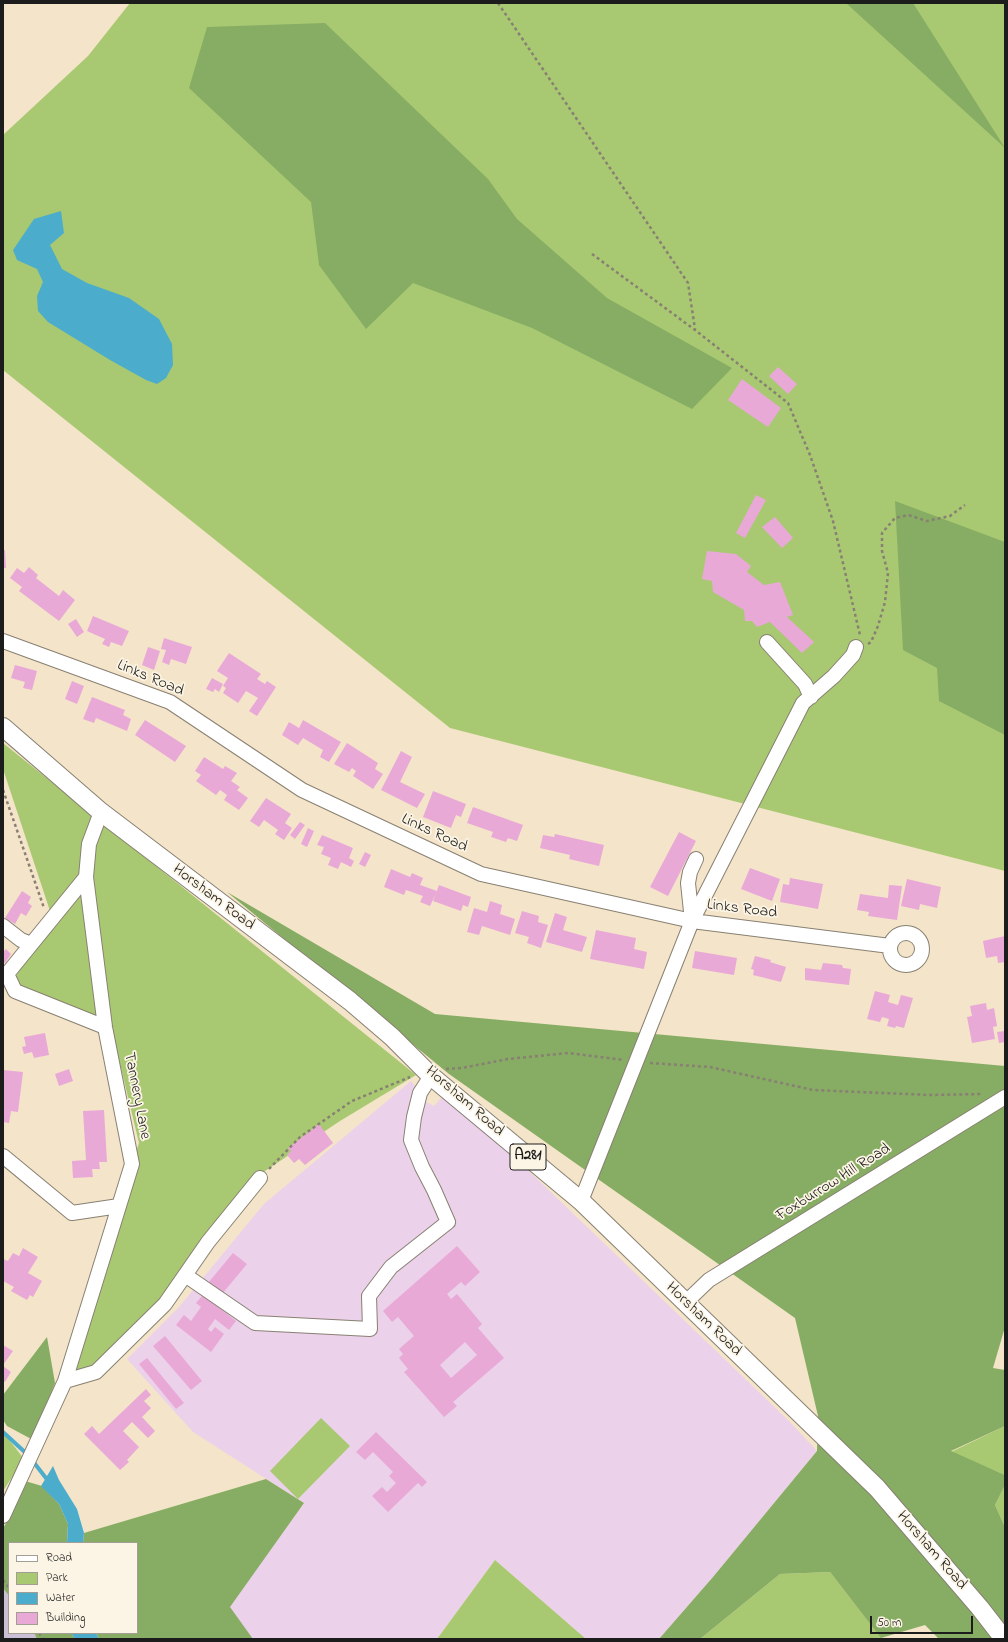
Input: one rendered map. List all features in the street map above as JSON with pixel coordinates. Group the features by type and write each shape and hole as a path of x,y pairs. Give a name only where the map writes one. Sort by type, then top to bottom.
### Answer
{"main road":[{"name":"Horsham Road","path":"3,727 100,812 350,1001 392,1037 429,1073 581,1201 877,1488 980,1608 1004,1639"}],"street":[{"name":"Links Road","path":"3,641 170,702 302,790 481,874 692,921 890,946"},
{"path":"767,642 805,684 811,697"},
{"path":"581,1201 692,921 803,703 834,676 854,651"},
{"name":"Tannery Lane","path":"3,1516 65,1381 132,1164 105,1027 86,877 89,844 100,812"},
{"path":"692,921 688,883 690,872 696,859"},
{"path":"86,877 7,974 15,991 105,1027"},
{"path":"3,926 21,940 31,944"},
{"path":"185,1276 255,1323 370,1329 369,1296 391,1267 448,1222 411,1140 414,1117 420,1093 429,1073"},
{"name":"Foxburrow Hill Road","path":"685,1303 710,1280 1005,1097"},
{"path":"3,1156 72,1213 119,1206"},
{"path":"65,1381 96,1372 165,1304 208,1242 260,1178"}],"path":[{"path":"498,3 688,283 695,330"},
{"path":"592,254 695,330 788,403 810,455 833,521 860,634 854,651"},
{"path":"854,651 871,642 878,626 884,602 888,573 882,551 882,533 895,518 908,515 927,521 950,516 965,505"},
{"path":"3,790 48,922"},
{"path":"260,1178 300,1137 352,1101 429,1073 508,1060 568,1054 637,1062 710,1067 813,1090 929,1095 990,1094"}],"shaded area":[{"path":"411,1081 417,1088 416,1097 434,1106 443,1096 533,1175 789,1421 817,1451 713,1577 659,1639 586,1639 495,1560 437,1639 253,1639 229,1607 304,1503 193,1432 127,1359 179,1307 264,1204"},
{"path":"3,1588 8,1595 8,1634 34,1634 37,1639 3,1639"}],"green space":[{"path":"130,3 1005,3 1005,871 450,728 3,370 3,135 88,56"},
{"path":"846,3 913,3 1005,148"},
{"path":"325,23 488,179 517,219 607,298 732,368 692,409 532,328 413,283 366,329 319,265 311,202 189,88 207,27"},
{"path":"895,501 1005,542 1005,735 939,701 937,668 903,650"},
{"path":"3,743 416,1075 340,1121 247,1183 179,1289 98,1377 60,1384 139,1143 111,1026 12,983 52,917 3,769"},
{"path":"227,892 435,1014 1005,1066 1005,1327 993,1368 1005,1370 1005,1426 951,1451 1005,1475 1005,1485 995,1505 1005,1527 1005,1639 939,1639 925,1625 881,1638 830,1572 780,1574 700,1639 659,1639 713,1577 817,1451 818,1416 795,1318 449,1074"},
{"path":"47,1337 55,1383 33,1440 7,1426 3,1420 3,1395"},
{"path":"321,1418 350,1446 298,1499 270,1471"},
{"path":"1005,1426 1005,1475 951,1452"},
{"path":"3,1432 24,1459 3,1491"},
{"path":"266,1479 304,1503 230,1607 253,1639 99,1639 96,1634 138,1634 138,1542 83,1542 84,1533"},
{"path":"25,1481 42,1486 59,1504 68,1524 67,1542 8,1542 8,1595 3,1588 3,1528 11,1516"},
{"path":"1005,1485 1005,1527 995,1505"},
{"path":"495,1560 586,1639 437,1639"},
{"path":"830,1572 882,1639 700,1639 780,1574"},
{"path":"34,1634 72,1634 75,1639 37,1639"}],"water":[{"path":"61,211 64,233 50,245 62,269 87,283 129,298 159,319 172,344 173,365 166,378 157,384 146,380 110,360 48,322 38,311 37,296 43,282 37,269 17,260 13,250 34,219"},
{"path":"53,1466 59,1480 77,1509 84,1533 83,1542 67,1542 68,1524 59,1504 41,1486"},
{"path":"72,1634 96,1634 99,1639 75,1639"}],"building":[{"path":"778,367 797,384 788,394 769,376"},
{"path":"742,379 781,408 768,427 728,400"},
{"path":"756,495 766,500 745,538 736,533"},
{"path":"775,517 793,538 782,548 762,527"},
{"path":"5,550 6,568 3,568 3,551"},
{"path":"707,551 736,554 751,566 747,572 764,585 780,582 793,615 787,617 814,642 802,653 770,622 757,627 752,621 745,621 744,610 713,592 712,581 702,579"},
{"path":"29,567 38,575 36,578 59,596 63,590 75,600 59,621 19,591 22,587 10,578 17,568 24,573"},
{"path":"93,616 129,631 122,646 111,642 109,647 102,644 105,639 87,631"},
{"path":"76,619 84,632 77,637 68,624"},
{"path":"164,638 192,647 186,664 171,659 169,665 162,662 166,650 161,649"},
{"path":"148,647 160,651 154,670 142,665"},
{"path":"229,653 261,674 257,679 265,684 267,681 276,687 257,716 249,711 258,698 246,691 238,703 223,693 226,688 223,686 228,678 217,671"},
{"path":"15,665 37,671 32,690 23,688 25,682 11,678"},
{"path":"212,678 223,684 219,692 215,689 213,692 206,689"},
{"path":"72,681 84,686 77,704 65,699"},
{"path":"92,697 125,710 123,715 131,719 127,731 96,718 94,723 83,719"},
{"path":"145,720 186,746 175,762 135,735"},
{"path":"303,720 341,742 329,762 320,757 323,750 303,738 298,745 282,735 289,722 299,728"},
{"path":"347,743 378,763 375,769 383,774 373,789 353,776 356,771 352,768 349,772 334,764"},
{"path":"401,751 412,757 400,782 425,794 417,808 381,790"},
{"path":"204,757 223,769 225,766 237,773 231,781 240,787 237,790 248,798 239,810 224,800 227,795 220,790 216,795 196,781 201,775 195,771"},
{"path":"433,791 466,804 461,817 456,815 451,828 423,817"},
{"path":"266,798 291,814 285,823 292,828 284,840 275,834 278,830 264,820 259,827 250,821"},
{"path":"473,807 523,825 517,841 508,838 506,842 491,837 493,832 467,823"},
{"path":"300,822 305,825 295,839 290,835"},
{"path":"308,828 314,831 307,847 301,844"},
{"path":"679,832 696,841 668,896 650,887"},
{"path":"555,834 604,845 599,866 569,859 570,855 540,848 543,835 554,837"},
{"path":"322,835 353,848 349,858 354,861 351,867 341,862 338,869 328,865 331,858 321,854 324,847 317,845"},
{"path":"365,852 371,855 365,867 359,864"},
{"path":"750,868 780,879 772,901 741,889"},
{"path":"391,869 410,877 412,873 423,878 420,885 437,891 430,906 420,902 423,896 406,890 404,895 384,887"},
{"path":"790,878 823,884 818,909 780,902 783,884 789,885"},
{"path":"907,879 941,887 937,908 920,904 919,910 901,906"},
{"path":"439,885 471,897 468,907 463,905 461,911 433,901"},
{"path":"889,885 902,886 897,920 868,916 869,912 857,910 860,894 888,898"},
{"path":"22,891 31,897 28,903 32,906 26,916 21,913 15,924 5,918"},
{"path":"490,901 502,905 500,914 515,919 510,935 482,926 479,935 467,932 474,908 487,912"},
{"path":"522,911 539,916 538,922 548,925 541,948 527,943 529,937 515,933"},
{"path":"555,913 567,917 563,930 587,937 582,952 546,942"},
{"path":"596,930 636,938 634,949 647,952 644,969 590,959"},
{"path":"1005,936 1005,962 998,963 997,956 986,958 983,941"},
{"path":"6,949 11,954 5,963 3,962 3,952"},
{"path":"695,951 737,958 734,975 692,968"},
{"path":"755,956 771,960 770,962 786,967 781,982 753,975 754,970 751,969"},
{"path":"823,963 842,965 843,968 851,969 849,985 805,980 805,968 821,970"},
{"path":"875,991 890,995 888,1002 898,1005 901,995 913,998 904,1028 887,1026 889,1019 882,1017 880,1022 867,1019"},
{"path":"986,1003 987,1010 994,1008 997,1026 993,1027 995,1039 972,1043 967,1017 972,1016 970,1006"},
{"path":"1005,1031 1005,1042 999,1043 997,1032"},
{"path":"45,1033 49,1055 34,1058 32,1052 24,1054 22,1047 26,1046 24,1037"},
{"path":"69,1069 73,1081 59,1086 55,1074"},
{"path":"3,1070 23,1072 18,1112 11,1111 9,1123 3,1122"},
{"path":"104,1110 107,1162 99,1162 100,1169 92,1169 93,1177 73,1178 72,1161 86,1160 83,1111"},
{"path":"319,1124 333,1143 305,1165 299,1159 294,1163 287,1155 291,1151 288,1148"},
{"path":"457,1246 480,1272 465,1286 461,1282 447,1294 451,1299 457,1294 482,1324 478,1328 504,1358 453,1402 457,1406 444,1417 404,1372 408,1369 399,1358 403,1354 399,1349 414,1336 398,1317 392,1322 383,1311","holes":["465,1342 477,1355 451,1378 440,1365"]},
{"path":"23,1248 38,1257 28,1273 42,1281 33,1297 30,1295 27,1300 11,1291 14,1287 3,1281 3,1259 8,1261 13,1253 19,1256"},
{"path":"233,1253 247,1264 222,1294 208,1283"},
{"path":"203,1295 236,1321 229,1330 215,1319 208,1329 211,1332 215,1327 224,1334 211,1352 176,1325 184,1315 191,1321 201,1307 196,1303"},
{"path":"165,1336 202,1381 191,1390 153,1346"},
{"path":"3,1345 13,1351 3,1365"},
{"path":"147,1358 184,1403 176,1409 139,1364"},
{"path":"3,1366 11,1372 5,1382 3,1380"},
{"path":"146,1389 151,1395 144,1401 151,1408 142,1417 155,1431 148,1438 132,1422 123,1431 139,1447 127,1460 129,1462 120,1470 84,1434 92,1426 99,1434"},
{"path":"376,1432 427,1482 422,1487 418,1483 388,1512 372,1496 382,1487 387,1492 396,1483 389,1476 393,1472 373,1452 365,1460 356,1452"}],"waterway":[{"path":"3,1432 28,1455"},
{"path":"32,1460 49,1482"}]}
